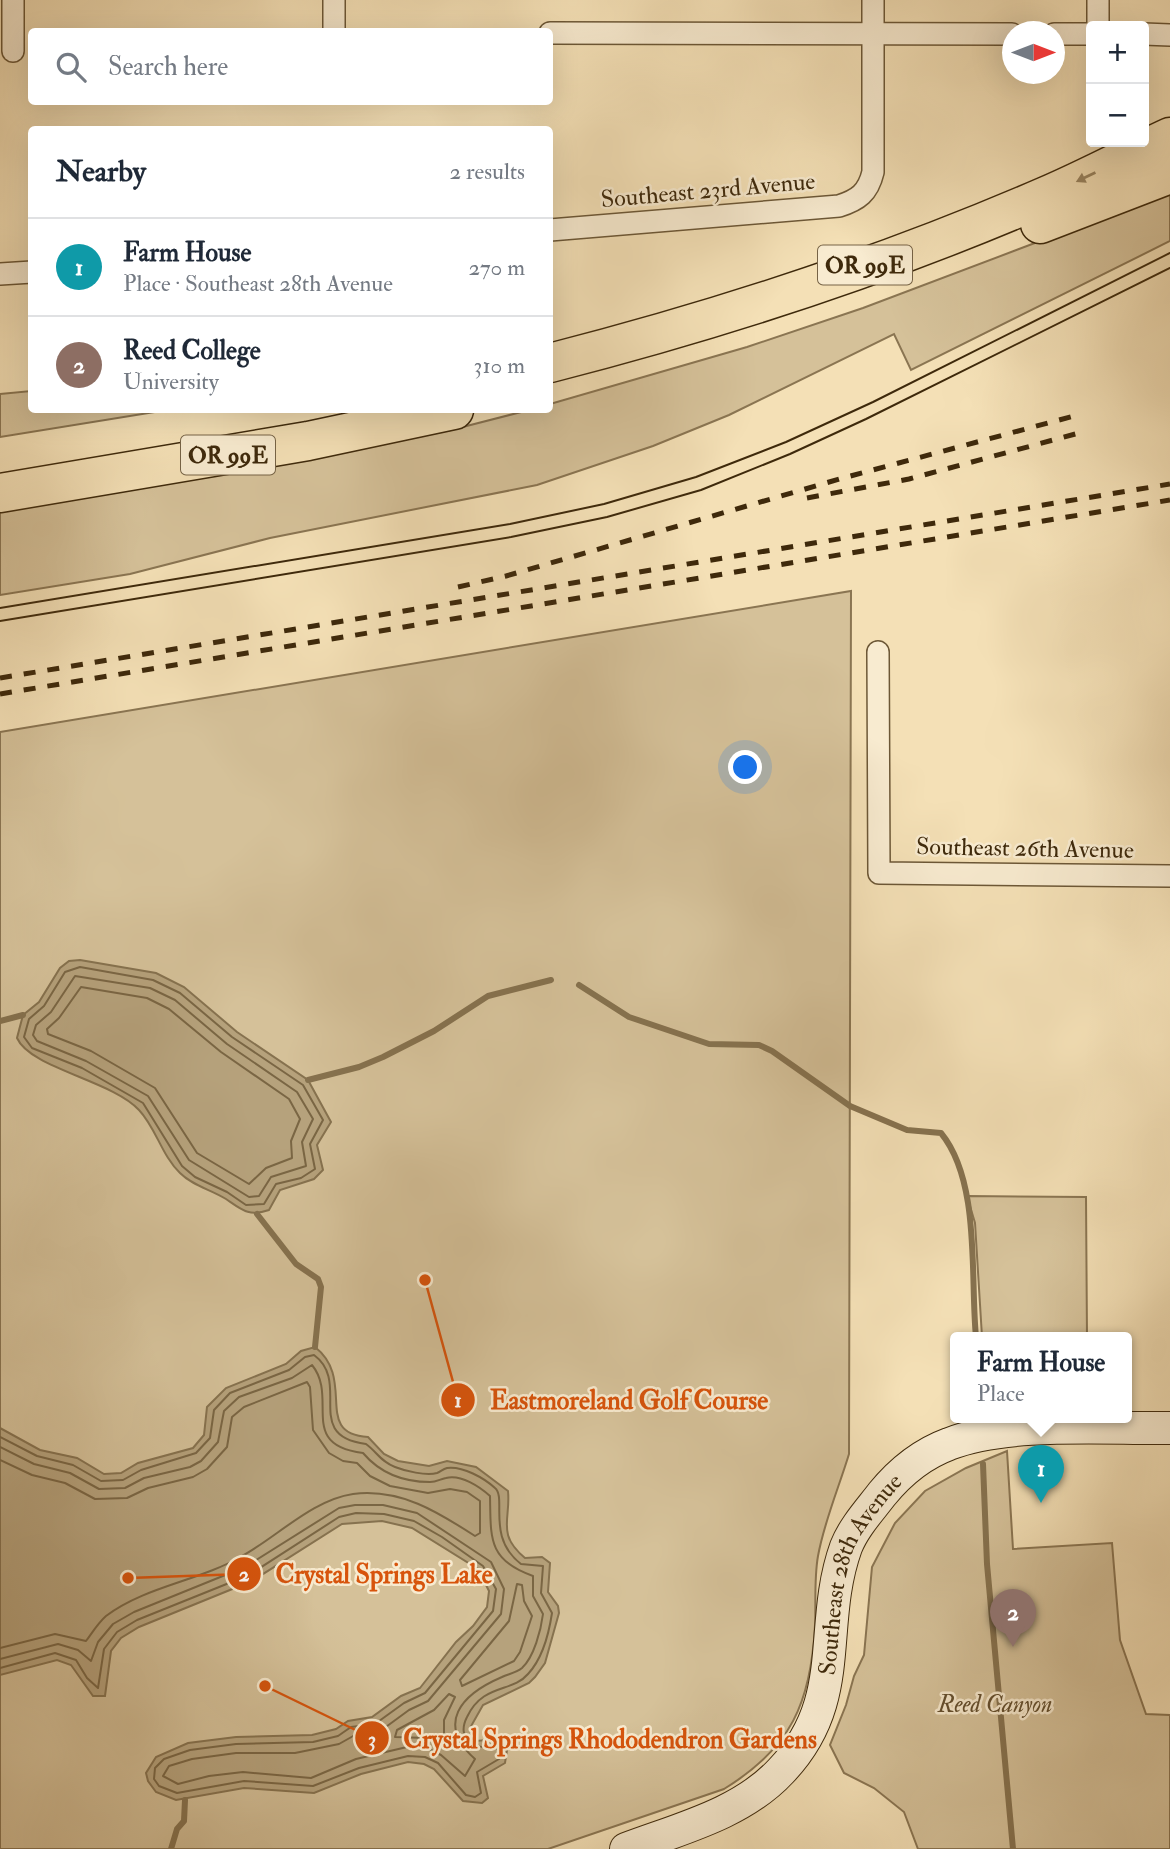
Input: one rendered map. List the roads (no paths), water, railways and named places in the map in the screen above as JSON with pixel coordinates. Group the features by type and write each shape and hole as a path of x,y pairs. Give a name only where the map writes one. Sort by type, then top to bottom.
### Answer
{"highway":[{"name":"OR 99E","path":"553,361 722,312 896,254 1047,195 1170,137"},
{"name":"OR 99E","path":"553,385 878,285 1170,174"},
{"name":"OR 99E","path":"0,470 329,413"},
{"name":"OR 99E","path":"0,493 308,441 440,413"}],"street":[{"path":"13,0 15,50"},
{"path":"334,0 334,28"},
{"path":"873,0 873,33"},
{"path":"1098,0 1098,21"},
{"path":"553,33 1002,34"},
{"name":"Southeast 23rd Avenue","path":"553,230 839,206 858,199 871,182 874,161 873,33"},
{"path":"1065,34 1086,34"},
{"path":"1149,34 1170,34"},
{"path":"0,274 28,272"},
{"name":"Southeast 26th Avenue","path":"878,652 879,873 1170,876"},
{"name":"Southeast 28th Avenue","path":"626,1849 718,1814 748,1798 781,1772 809,1734 822,1701 839,1571 854,1532 888,1486 907,1469 927,1454 986,1435 1170,1428"}],"water":[{"path":"80,960 156,973 184,987 237,1032 308,1080 331,1122 317,1145 323,1170 314,1179 280,1190 269,1210 256,1213 246,1211 180,1173 168,1159 145,1117 127,1100 38,1058 25,1049 17,1038 23,1015 39,1002 60,968 69,961"},
{"path":"315,1347 327,1360 333,1375 338,1416 342,1426 351,1434 368,1437 384,1454 398,1461 429,1466 447,1461 476,1467 508,1491 508,1534 516,1549 525,1558 542,1557 550,1563 548,1592 558,1606 559,1613 545,1663 529,1683 483,1705 470,1728 476,1741 497,1739 507,1750 505,1763 483,1776 488,1798 482,1803 463,1801 434,1769 424,1764 408,1762 361,1774 314,1793 244,1788 176,1800 156,1792 148,1781 146,1773 156,1757 188,1743 236,1737 312,1735 336,1729 348,1721 372,1717 401,1696 420,1688 487,1607 489,1591 478,1569 412,1528 382,1521 342,1524 252,1581 139,1627 121,1638 111,1651 105,1696 93,1696 71,1665 57,1660 0,1675 0,1428 40,1450 77,1458 104,1474 121,1473 138,1463 193,1448 204,1435 207,1407 226,1388 286,1364 301,1351"}],"waterway":[{"path":"308,1080 359,1067 383,1057 434,1031 488,996 551,980"},
{"path":"579,985 629,1017 709,1044 759,1045 772,1051 850,1106 907,1130 941,1133 954,1153 968,1203 976,1332"},
{"path":"0,1021 23,1015"},
{"path":"257,1214 296,1264 318,1279 321,1287 315,1347"},
{"path":"983,1464 987,1564 1013,1849"},
{"path":"171,1849 177,1829 184,1821 185,1800"}],"tram line":[{"path":"0,608 510,524 604,504 696,477 786,442 873,402 1170,253"},
{"path":"0,621 511,537 607,517 701,490 790,454 866,419 1170,268"}],"railway":[{"path":"458,587 506,576 843,478 1074,416"},
{"path":"807,498 909,479 1079,433"},
{"path":"0,678 1170,484"},
{"path":"0,694 1170,500"}],"place":[{"name":"Eastmoreland Golf Course","path":"425,1280"},
{"name":"Farm House","path":"1041,1503"},
{"name":"Crystal Springs Lake","path":"128,1578"},
{"name":"Reed College","path":"1013,1647"},
{"name":"Crystal Springs Rhododendron Gardens","path":"265,1686"}],"park label":[{"name":"Reed Canyon","path":"995,1704"}]}
